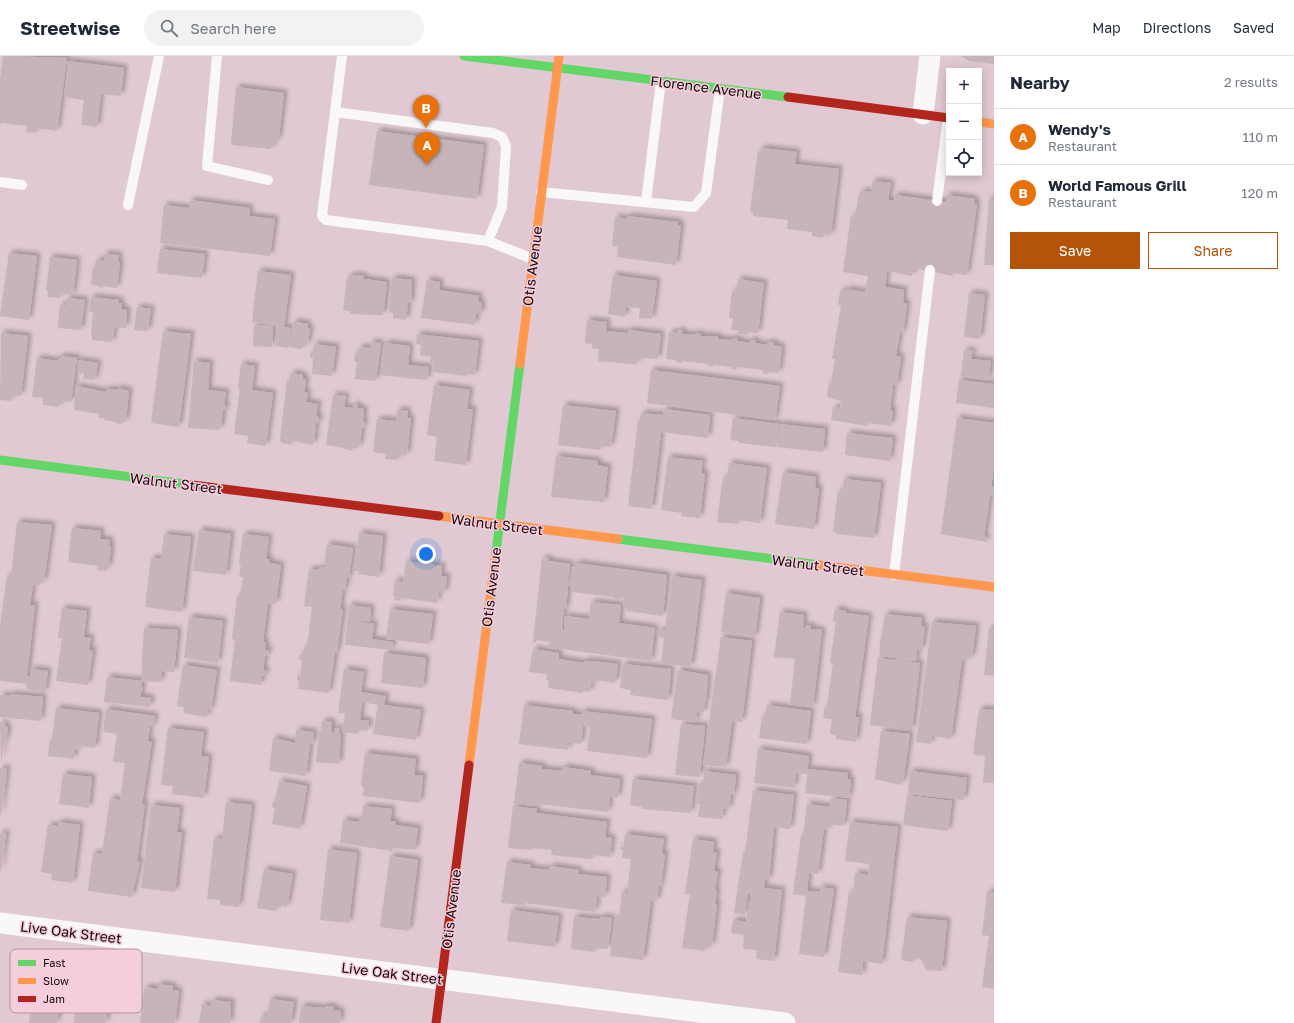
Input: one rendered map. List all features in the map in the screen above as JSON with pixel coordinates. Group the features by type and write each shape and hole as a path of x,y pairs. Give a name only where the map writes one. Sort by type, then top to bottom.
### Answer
{"street":[{"name":"Florence Avenue","path":"464,56 946,118"},
{"name":"Otis Avenue","path":"436,1023 559,56"},
{"path":"923,114 930,56"},
{"path":"982,122 994,124"},
{"name":"Walnut Street","path":"0,460 994,587"},
{"name":"Live Oak Street","path":"0,923 785,1023"}],"lane":[{"path":"128,205 159,56"},
{"path":"218,56 207,166 268,180"},
{"path":"342,56 322,216 326,220 488,241 533,259"},
{"path":"646,202 661,81"},
{"path":"541,192 694,207 706,193 720,89"},
{"path":"335,112 493,133 502,137 506,146 502,207 488,241"},
{"path":"937,201 946,133"},
{"path":"0,182 22,185"},
{"path":"894,575 930,270"}],"building":[{"path":"3,56 67,58 57,131 37,128 36,133 26,132 27,126 1,123 0,127 0,80"},
{"path":"961,56 994,56 994,64 969,61"},
{"path":"68,61 124,68 121,96 101,94 97,127 81,125 84,100 64,97"},
{"path":"236,87 284,93 279,137 270,149 231,145"},
{"path":"377,131 484,145 477,199 369,185"},
{"path":"761,148 797,152 795,164 839,169 831,235 824,234 823,238 812,236 812,232 787,229 788,220 753,216 753,213 750,212 758,151 760,152"},
{"path":"873,181 891,183 888,200 894,201 895,195 946,202 947,195 975,199 974,203 977,204 967,275 953,273 953,276 915,268 912,276 887,271 885,287 904,290 903,303 907,304 903,333 900,332 896,356 901,357 897,385 893,385 890,410 893,410 891,426 868,423 868,426 831,420 833,407 840,408 841,401 827,397 829,383 831,384 835,359 832,359 841,305 838,305 840,291 846,292 846,289 865,292 868,276 843,272 851,216 855,217 859,193 863,193 863,191 871,192"},
{"path":"989,199 994,199 994,265 984,265"},
{"path":"190,200 250,208 249,216 275,219 270,256 160,243 164,205 189,208"},
{"path":"627,216 678,222 678,225 681,225 676,265 617,257 618,247 612,246 615,217 627,219"},
{"path":"160,249 205,254 202,278 157,273"},
{"path":"9,253 37,256 29,320 0,316"},
{"path":"104,254 119,255 118,262 120,263 117,288 103,286 103,288 91,284 93,267 95,268 96,260 104,261"},
{"path":"50,257 77,260 73,295 61,293 60,298 47,297 48,291 46,291"},
{"path":"258,271 291,275 284,327 252,322"},
{"path":"351,275 364,276 364,279 387,282 383,315 350,314 350,311 343,310 347,277 351,277"},
{"path":"613,275 657,281 652,319 639,318 640,308 626,307 625,317 608,314"},
{"path":"392,278 412,280 411,302 408,303 406,320 393,318 393,313 389,312"},
{"path":"738,279 764,283 758,333 748,332 747,335 737,334 738,330 731,330 733,318 729,318 732,291 736,292"},
{"path":"427,280 440,282 439,290 479,296 478,302 482,303 481,314 476,314 475,325 421,318"},
{"path":"969,293 985,295 980,339 964,337"},
{"path":"91,297 119,300 118,303 122,303 121,309 127,310 126,328 115,327 112,342 92,340 93,312 89,311"},
{"path":"67,298 85,300 81,330 58,328 60,305 66,306"},
{"path":"137,307 151,309 148,331 134,330"},
{"path":"587,320 607,322 606,331 628,333 629,330 661,334 658,359 638,358 637,364 598,361 599,349 592,348 592,344 585,343"},
{"path":"293,323 308,324 307,328 310,328 308,344 300,349 289,347"},
{"path":"254,325 273,326 272,347 253,346"},
{"path":"277,327 291,328 288,348 275,346"},
{"path":"678,330 683,331 682,334 695,335 695,333 701,334 701,336 718,336 718,339 733,340 733,338 738,339 738,341 750,343 750,340 756,341 755,343 767,345 767,342 774,343 773,345 782,347 779,373 769,372 768,374 763,373 763,370 737,367 736,370 731,369 731,367 713,365 713,367 708,366 708,364 682,361 682,363 676,362 676,360 666,359 669,332 677,333"},
{"path":"163,331 191,334 179,427 151,423"},
{"path":"1,333 28,336 21,396 12,395 11,401 0,400"},
{"path":"417,334 479,341 475,375 467,374 467,376 432,372 433,362 430,362 431,357 420,355 421,345 416,344"},
{"path":"371,342 381,343 376,381 355,379 357,362 354,361 355,353 358,353 359,347 370,348"},
{"path":"385,343 410,346 408,365 429,367 427,380 380,375"},
{"path":"314,344 336,347 332,376 312,374 313,358 310,358 311,351 313,352"},
{"path":"964,350 973,351 971,359 991,361 988,380 961,376"},
{"path":"62,356 77,358 71,402 60,401 59,407 43,405 43,398 32,397 37,358 58,361 58,358 61,358"},
{"path":"78,360 98,363 95,380 83,379 84,373 77,372"},
{"path":"194,361 210,363 208,390 226,392 224,405 226,405 226,410 223,410 221,427 219,430 188,428"},
{"path":"241,364 255,366 252,390 273,393 266,446 247,443 248,436 234,434 240,389 238,388"},
{"path":"651,370 780,386 775,420 647,403"},
{"path":"291,373 303,375 303,379 306,380 304,392 308,393 306,402 318,404 316,416 319,417 319,423 316,423 314,443 312,445 294,441 291,445 281,443 280,439 287,381 289,381"},
{"path":"959,380 994,384 994,408 956,403"},
{"path":"434,385 470,390 467,409 473,409 466,465 434,461 437,437 427,435"},
{"path":"76,386 106,392 106,389 118,390 118,388 129,391 126,420 121,424 104,420 104,418 99,418 99,414 74,410"},
{"path":"333,395 346,396 344,407 353,408 354,404 358,405 357,408 364,409 363,422 365,422 364,428 362,428 360,445 358,448 353,448 351,451 340,447 326,445"},
{"path":"563,405 616,411 611,447 601,446 600,450 558,445"},
{"path":"664,409 710,415 708,438 661,432 652,509 628,506 638,421 640,421 641,413 663,415"},
{"path":"397,410 408,411 407,418 411,418 407,455 398,454 398,460 385,459 386,454 373,452 377,419 396,421"},
{"path":"733,418 779,424 776,447 739,443 739,441 730,440"},
{"path":"957,418 994,423 994,467 991,486 994,487 994,490 993,496 990,496 984,537 987,538 987,542 941,534"},
{"path":"780,424 825,429 823,452 777,447"},
{"path":"847,433 893,438 890,461 845,455"},
{"path":"556,456 598,461 597,465 608,467 604,502 551,497"},
{"path":"668,457 703,461 701,473 705,474 700,518 681,516 682,513 661,510"},
{"path":"729,463 767,468 760,523 739,520 738,524 717,522 723,477 727,478"},
{"path":"783,472 816,477 815,488 819,488 814,529 775,524"},
{"path":"844,479 881,483 874,538 836,534 837,532 833,532 838,491 842,492"},
{"path":"17,522 52,525 44,582 38,582 38,586 33,585 30,605 35,605 27,676 30,676 31,669 48,671 45,692 28,690 26,684 0,681 0,627 7,575 11,576"},
{"path":"72,528 101,531 100,539 110,540 109,546 111,546 109,567 106,567 106,571 97,570 98,566 68,562"},
{"path":"199,530 231,534 226,575 193,571"},
{"path":"359,533 383,536 379,577 358,574 359,571 354,571"},
{"path":"164,534 191,537 182,612 145,607 151,558 161,559"},
{"path":"243,534 269,537 266,559 270,559 269,563 281,565 276,604 268,603 263,642 266,642 265,650 269,650 268,656 265,656 263,670 266,671 266,676 262,676 261,685 230,681 235,640 232,639 237,596 240,596 243,577 239,577 241,564 239,564"},
{"path":"327,544 353,548 349,578 347,578 345,590 343,590 340,609 343,609 337,653 335,653 329,693 298,689 299,681 297,680 297,675 300,676 302,660 299,659 299,655 303,655 304,647 307,647 312,607 304,606 309,569 319,570 320,567 324,567"},
{"path":"542,558 549,559 549,561 570,564 566,609 564,608 562,629 564,629 565,616 589,619 591,602 621,605 619,623 655,628 651,661 561,649 561,647 557,646 557,649 548,648 549,642 536,640 536,642 533,642"},
{"path":"406,561 442,566 441,576 447,577 445,593 439,592 437,603 401,598 401,601 394,600 395,580 403,582"},
{"path":"576,563 667,575 663,616 626,611 627,607 623,607 624,598 614,599 614,597 572,592 573,586 569,586 572,566 575,567"},
{"path":"672,576 702,580 691,667 661,663 664,638 658,637 659,630 665,631"},
{"path":"726,593 760,598 755,637 721,632"},
{"path":"349,605 371,608 370,622 359,622 374,624 372,639 393,642 392,650 345,645"},
{"path":"62,608 87,611 84,637 91,638 89,650 93,650 88,685 56,681 62,638 58,638"},
{"path":"390,609 433,614 429,644 386,639"},
{"path":"835,609 846,611 846,613 869,616 855,717 859,717 856,742 836,739 836,735 830,734 832,719 823,718 825,706 827,707 833,663 830,663 836,622 833,621"},
{"path":"780,612 804,615 803,628 805,628 806,625 811,626 811,629 822,630 813,707 790,704 795,659 774,657"},
{"path":"885,614 922,618 921,626 925,626 922,650 917,650 916,661 895,660 895,658 880,656 879,650"},
{"path":"189,617 223,621 218,663 184,658"},
{"path":"932,622 976,626 972,658 967,657 966,661 962,660 951,739 932,736 931,744 916,742"},
{"path":"144,628 178,630 174,672 162,671 161,682 141,681"},
{"path":"989,628 994,628 994,676 984,675"},
{"path":"721,637 752,641 742,722 732,721 726,767 703,765"},
{"path":"533,649 559,653 559,659 584,663 584,661 592,661 618,664 615,683 595,680 594,684 591,684 590,692 582,691 582,693 548,688 549,680 546,680 547,674 529,672"},
{"path":"384,653 426,658 423,688 381,683"},
{"path":"878,658 920,663 912,730 870,725"},
{"path":"623,664 671,669 668,700 630,695 631,690 620,688"},
{"path":"183,665 217,670 211,710 208,710 207,717 183,713 184,707 177,706"},
{"path":"344,669 364,672 361,692 386,696 384,705 421,710 416,740 373,734 378,705 362,702 360,720 369,721 368,731 359,730 358,734 342,732 345,713 338,713"},
{"path":"678,670 708,675 706,702 705,701 703,713 697,712 696,722 671,719"},
{"path":"107,677 142,681 141,687 143,687 140,697 151,698 150,707 104,702"},
{"path":"10,694 43,697 41,721 0,717 0,695 10,696"},
{"path":"524,705 573,711 573,714 582,715 582,711 652,719 647,758 587,751 590,727 583,726 581,744 569,742 568,750 519,744"},
{"path":"767,705 811,711 807,744 759,738 762,717 765,717"},
{"path":"56,708 99,713 95,748 80,746 79,750 75,749 74,759 48,756 50,739 52,740"},
{"path":"106,709 155,716 153,727 150,726 148,741 152,742 142,804 145,804 137,861 140,861 132,897 88,891 93,853 102,854 110,798 120,800 125,763 113,762 117,734 103,732"},
{"path":"979,709 994,710 994,783 983,782 985,756 973,755"},
{"path":"322,721 332,722 332,732 334,732 335,728 340,728 339,764 316,762 319,732 321,732"},
{"path":"0,722 5,723 4,726 8,728 6,741 4,740 1,763"},
{"path":"681,724 705,726 700,777 675,775"},
{"path":"168,728 204,732 201,756 209,757 204,798 172,794 173,786 161,785"},
{"path":"296,730 314,732 313,744 310,744 306,776 269,771 273,738 295,743"},
{"path":"881,731 910,734 903,783 901,782 900,785 875,779"},
{"path":"758,749 809,756 807,774 796,773 794,788 754,783"},
{"path":"365,753 416,759 414,775 423,775 420,803 363,796 364,788 361,784"},
{"path":"519,763 542,766 542,769 562,771 563,767 591,771 591,775 620,779 618,798 610,797 608,812 538,804 538,806 514,804"},
{"path":"0,768 7,769 1,815 0,815"},
{"path":"808,769 848,773 848,779 851,780 849,798 805,793"},
{"path":"704,771 736,775 734,795 731,794 729,809 723,809 722,819 698,817 700,804 697,804 699,784 703,784"},
{"path":"910,771 967,778 964,800 908,794"},
{"path":"63,774 92,777 89,808 59,804"},
{"path":"633,779 694,786 691,813 642,809 642,807 630,805"},
{"path":"279,781 307,786 300,829 272,824 275,808 272,807 273,801 275,801"},
{"path":"753,790 794,795 790,829 774,827 769,880 765,879 764,888 782,890 774,961 756,959 757,950 743,949 744,935 731,933 733,920 746,922 749,901 751,901 752,894 748,893 745,915 734,913 743,853 745,853"},
{"path":"907,795 952,801 948,831 903,825"},
{"path":"831,798 847,800 844,826 829,824 828,830 824,829 818,874 809,873 807,891 820,892 820,887 834,889 824,957 799,954 806,896 793,894 807,804 830,807"},
{"path":"226,802 252,805 239,907 220,905 220,900 207,899 214,838 222,839"},
{"path":"151,805 180,808 177,832 182,833 175,892 141,888"},
{"path":"363,806 392,809 390,821 396,821 395,825 418,828 415,850 394,848 392,851 340,843 343,820 359,822 359,819 362,820"},
{"path":"513,806 537,809 536,813 607,822 605,837 612,838 610,857 594,855 593,859 580,858 551,855 552,850 508,848"},
{"path":"58,822 80,825 73,883 51,880 52,874 41,872 48,825 58,826"},
{"path":"850,822 898,827 882,964 863,961 862,975 838,972 849,892 853,893 855,873 868,875 869,864 845,861"},
{"path":"0,833 6,833 1,871 0,871"},
{"path":"625,834 664,839 662,854 665,854 661,886 659,885 657,901 651,900 643,960 610,956 615,919 619,920 622,892 627,892 631,859 622,858 623,850 620,849 621,846 624,847"},
{"path":"693,839 714,842 713,852 717,852 714,871 718,872 715,890 717,891 715,904 717,904 712,946 706,946 705,951 682,948 690,894 685,894"},
{"path":"328,849 357,853 349,923 320,920"},
{"path":"390,856 418,860 409,931 380,927"},
{"path":"507,862 531,865 530,868 549,870 550,866 579,870 578,874 607,877 605,897 597,896 595,912 525,903 525,905 501,903"},
{"path":"264,869 293,874 287,907 277,905 276,911 257,908"},
{"path":"987,892 994,892 994,989 982,987 989,936 982,935"},
{"path":"511,910 559,916 555,947 507,941"},
{"path":"574,917 600,919 601,917 612,918 608,949 595,948 595,952 571,949"},
{"path":"907,917 947,921 942,971 926,970 921,959 914,958 913,962 901,960"},
{"path":"158,984 173,986 172,990 179,991 175,1023 140,1023 144,989 146,987 158,989"},
{"path":"270,999 294,1002 291,1023 259,1023 262,1015 267,1016"},
{"path":"212,1000 231,1002 230,1023 199,1023 202,1004 211,1006"},
{"path":"301,1006 325,1008 325,1006 334,1007 334,1010 341,1011 340,1023 299,1023"},
{"path":"30,1013 58,1013 57,1023 29,1023"},
{"path":"75,1013 107,1013 106,1023 74,1023"}],"traffic: fast":[{"path":"464,56 788,97"},
{"path":"496,552 520,364"},
{"path":"0,460 185,484"},
{"path":"618,539 820,565"}],"traffic: slow":[{"path":"520,364 559,56"},
{"path":"982,122 994,124"},
{"path":"439,516 618,539"},
{"path":"469,765 496,552"},
{"path":"820,565 994,587"}],"traffic: jam":[{"path":"788,97 946,118"},
{"path":"185,484 439,516"},
{"path":"436,1023 469,765"}],"place":[{"name":"World Famous Grill","path":"426,128"},
{"name":"Wendy's","path":"427,165"}]}
